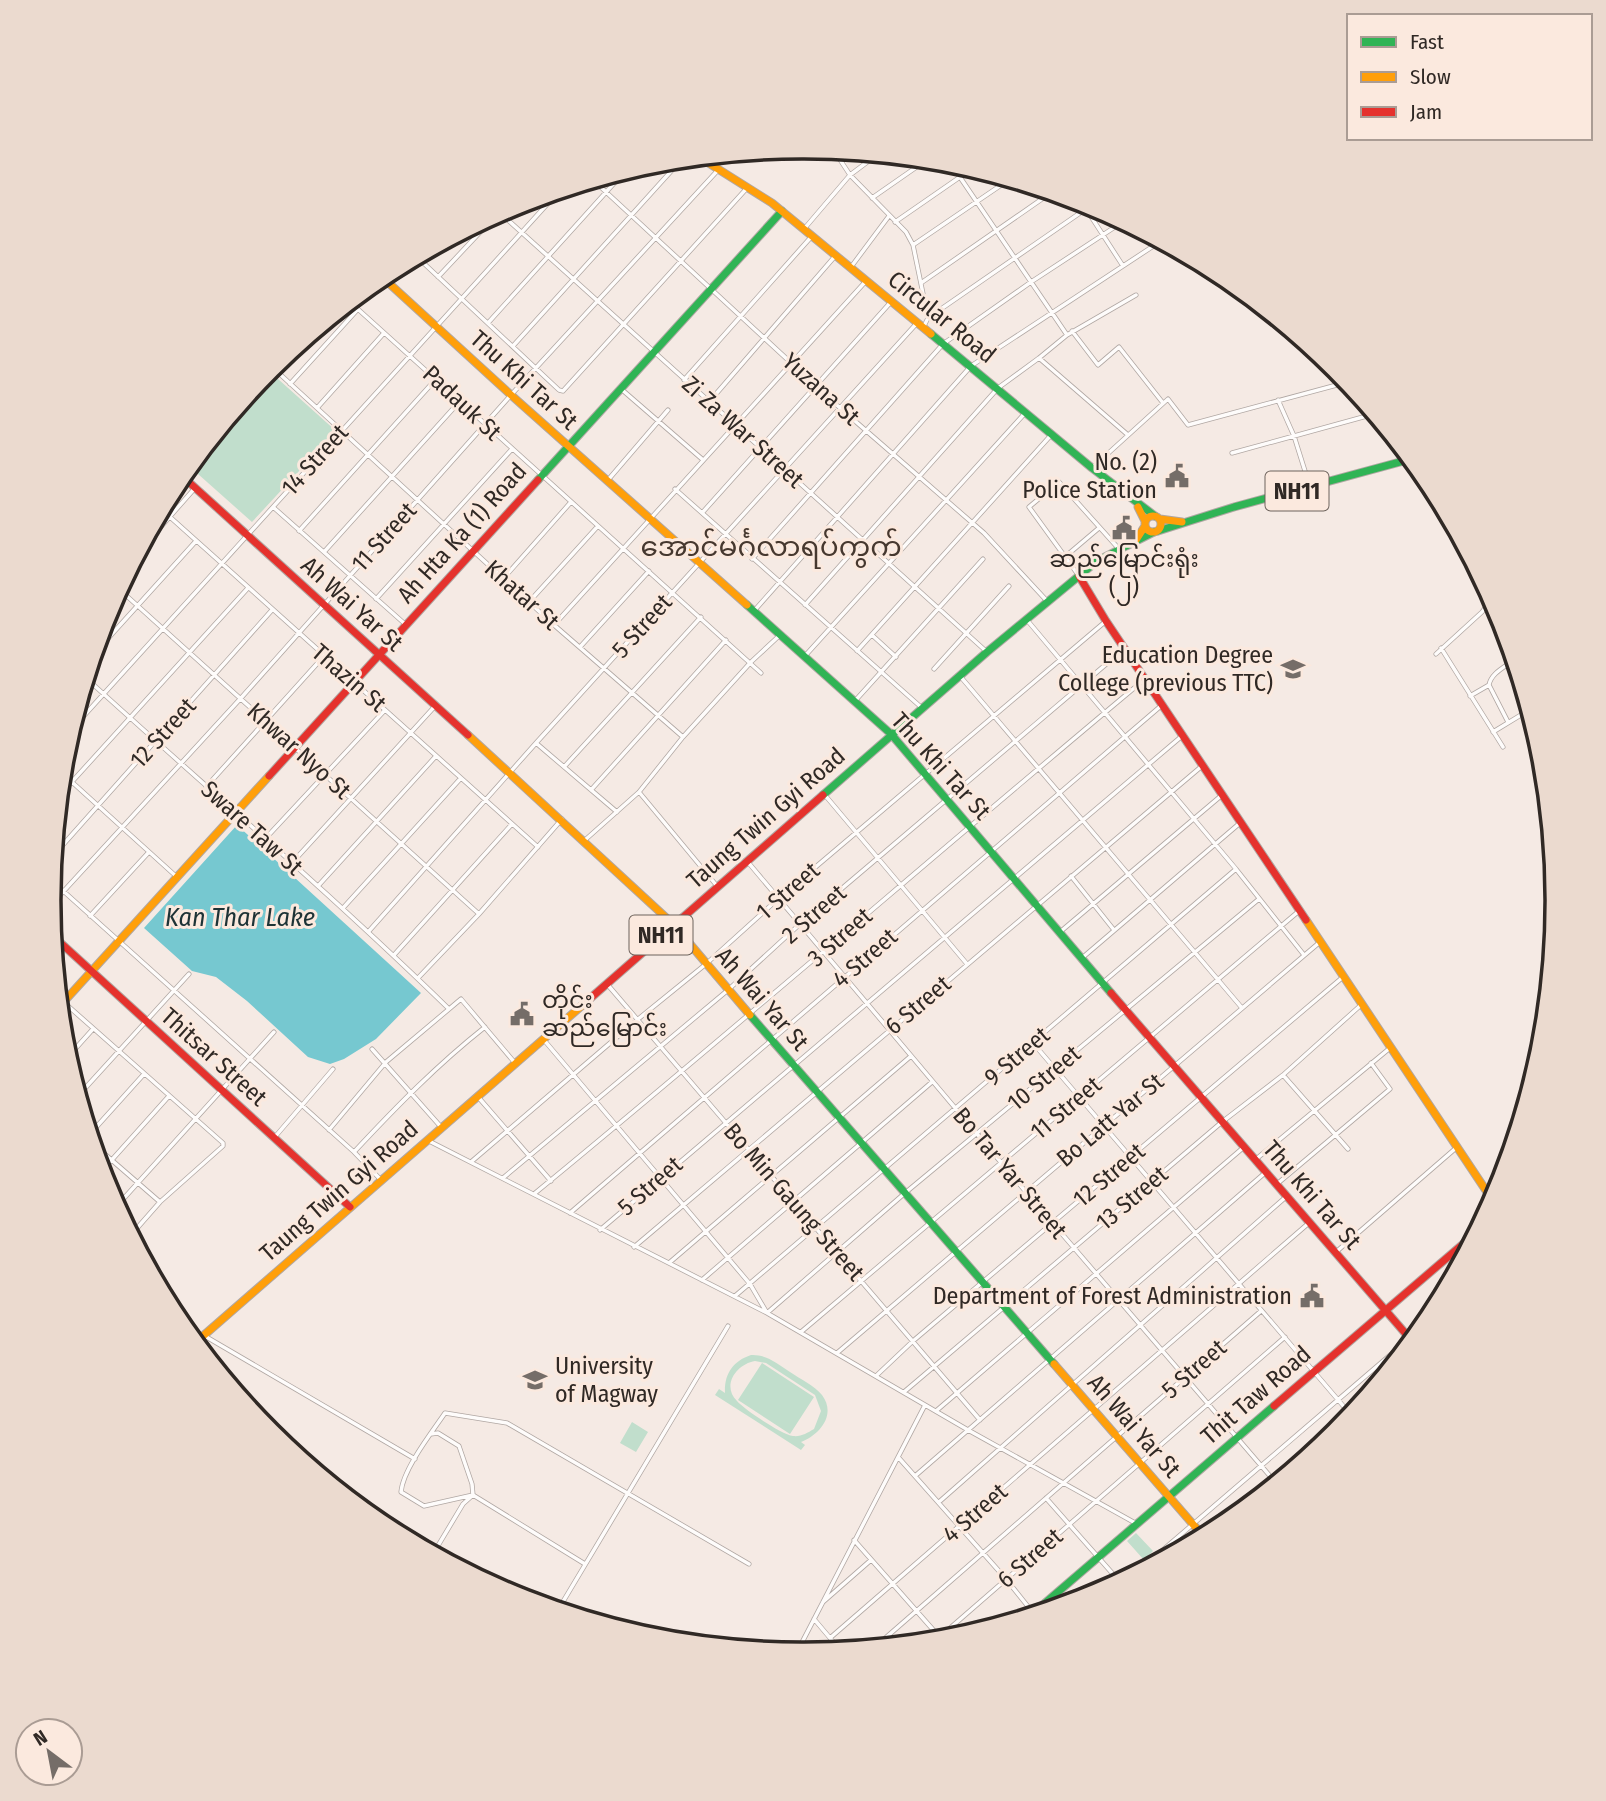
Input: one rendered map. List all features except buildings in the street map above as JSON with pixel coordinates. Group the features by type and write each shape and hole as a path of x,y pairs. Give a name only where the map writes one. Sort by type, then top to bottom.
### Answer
{"main road":[{"name":"Circular Road","path":"711,164 782,211 1137,504 1157,517 1182,522"},
{"name":"Ah Hta Ka (1) Road","path":"68,996 178,878 472,550 782,211"},
{"name":"Thu Khi Tar St","path":"390,284 891,734 1173,1066 1405,1333"},
{"name":"NH11","path":"1156,532 1182,522 1401,462"},
{"name":"Ah Wai Yar St","path":"190,483 511,773 673,924 1197,1529"},
{"path":"1136,540 1145,524 1147,518 1157,517 1162,523 1156,532 1147,530 1145,524 1137,504"},
{"name":"Taung Twin Gyi Road","path":"203,1335 1047,601 1097,561 1156,532"},
{"path":"1079,576 1144,679 1485,1190"},
{"name":"Thitsar Street","path":"63,945 350,1207"},
{"name":"Thit Taw Road","path":"1049,1600 1457,1249"}],"street":[{"path":"840,160 850,175 906,232 913,245 928,318"},
{"path":"804,229 850,175 868,162"},
{"path":"872,198 916,168"},
{"name":"11 Street","path":"63,891 719,169"},
{"path":"513,346 672,171"},
{"path":"895,222 960,177 1067,335"},
{"path":"488,323 614,183"},
{"path":"913,245 1000,186"},
{"name":"Yuzana St","path":"601,187 840,408 972,522 1047,601"},
{"path":"424,263 563,391 748,187"},
{"path":"921,283 1043,199"},
{"name":"14 Street","path":"86,713 546,205"},
{"path":"920,325 1081,213"},
{"path":"851,267 889,216"},
{"path":"1093,218 1123,266"},
{"name":"Zi Za War Street","path":"508,220 987,652"},
{"path":"752,559 943,344 1114,227"},
{"path":"438,276 479,233"},
{"path":"684,380 812,236"},
{"path":"754,611 971,366 1153,247"},
{"path":"709,401 836,255"},
{"path":"554,625 867,280"},
{"path":"806,605 998,388 1072,331 1136,295"},
{"path":"702,513 892,301"},
{"path":"290,384 358,309"},
{"name":"Padauk St","path":"358,309 761,673"},
{"name":"5 Street","path":"369,931 604,667 840,408 920,325"},
{"path":"1072,331 1098,365 1119,347 1163,404"},
{"path":"317,408 384,333"},
{"path":"1039,358 1128,435"},
{"name":"Khatar St","path":"280,375 554,625 682,737"},
{"path":"299,531 436,379"},
{"path":"1092,468 1168,399 1188,425 1336,385"},
{"path":"620,388 702,460"},
{"path":"1278,400 1294,436 1310,487"},
{"path":"324,552 460,401"},
{"path":"608,480 668,410"},
{"path":"804,657 1026,412"},
{"path":"1232,453 1365,416"},
{"path":"857,651 1052,434"},
{"path":"376,599 512,449"},
{"path":"1079,576 1029,507 1059,482 1119,549"},
{"path":"166,521 195,488"},
{"path":"675,489 922,708"},
{"path":"503,579 571,502"},
{"path":"272,507 405,624"},
{"name":"Thazin St","path":"170,517 538,847"},
{"path":"529,602 598,526"},
{"path":"1066,556 1100,528"},
{"path":"111,635 196,541"},
{"path":"854,702 983,559"},
{"path":"580,647 649,571"},
{"path":"934,669 1009,586"},
{"path":"178,878 72,782 247,588"},
{"name":"Khwar Nyo St","path":"127,597 479,914"},
{"path":"1436,654 1484,609"},
{"name":"12 Street","path":"64,844 272,610"},
{"path":"564,767 701,617"},
{"path":"1026,619 1236,869 1304,955"},
{"name":"1 Street","path":"471,1162 1106,621"},
{"path":"584,840 639,792 682,737 751,662 780,635"},
{"path":"872,635 896,657"},
{"path":"591,790 726,640"},
{"path":"1441,648 1503,747"},
{"name":"2 Street","path":"503,1178 728,990 878,858 1125,649"},
{"path":"206,787 324,656"},
{"path":"1506,666 1490,680 1489,685 1508,722"},
{"path":"959,676 1242,1008"},
{"name":"3 Street","path":"534,1194 750,1016 1144,679"},
{"path":"1470,696 1489,685"},
{"name":"Sware Taw St","path":"94,686 369,931 448,1008"},
{"path":"291,864 436,705"},
{"name":"4 Street","path":"570,1213 1162,705"},
{"path":"265,839 385,709"},
{"path":"1493,732 1520,715"},
{"name":"5 Street","path":"600,1230 1182,736"},
{"path":"536,743 617,812"},
{"path":"317,886 437,756"},
{"name":"6 Street","path":"634,1247 1202,766"},
{"path":"343,908 461,778"},
{"path":"639,792 718,886"},
{"path":"823,794 967,964"},
{"path":"1060,932 1222,795"},
{"path":"418,978 562,820"},
{"path":"1082,958 1240,823"},
{"path":"394,955 512,824"},
{"path":"90,916 149,852"},
{"name":"Bo Tar Yar Street","path":"747,860 977,1135 1270,1476"},
{"name":"9 Street","path":"735,1296 1236,869"},
{"path":"1071,876 1114,930"},
{"path":"63,891 354,1152 381,1180"},
{"name":"10 Street","path":"767,1313 905,1193 1259,899"},
{"name":"11 Street","path":"801,1332 1299,911"},
{"name":"Bo Latt Yar St","path":"837,1353 1320,942"},
{"path":"86,1087 189,974"},
{"name":"12 Street","path":"877,1375 913,1341 1343,977"},
{"name":"Bo Min Gaung Street","path":"607,984 980,1420"},
{"path":"329,1130 386,1062 461,999 515,1064"},
{"name":"13 Street","path":"904,1392 1222,1122 1283,1075 1362,1005"},
{"path":"70,1011 223,1143 223,1146 160,1202 137,1228"},
{"path":"354,1152 411,1091 485,1027"},
{"path":"77,1047 93,1029"},
{"path":"124,1198 274,1032"},
{"path":"544,1040 750,1284 767,1313"},
{"path":"1032,1043 1345,1407"},
{"path":"1255,1160 1390,1048"},
{"path":"372,1049 441,1127"},
{"path":"668,1263 911,1056"},
{"path":"1276,1184 1390,1089 1371,1063"},
{"path":"274,1138 333,1069"},
{"path":"97,1126 144,1074"},
{"path":"1283,1075 1348,1149"},
{"path":"702,1280 932,1082"},
{"path":"111,1160 169,1096"},
{"path":"477,1096 551,1181"},
{"path":"427,1140 767,1313 1137,1524"},
{"path":"936,1411 1244,1147"},
{"path":"1336,1252 1457,1148"},
{"path":"108,1157 160,1202"},
{"path":"915,1476 1266,1172"},
{"path":"939,1502 1287,1196"},
{"name":"4 Street","path":"830,1638 1310,1222"},
{"name":"5 Street","path":"886,1637 1261,1311"},
{"path":"563,1602 728,1326"},
{"path":"203,1335 415,1460"},
{"name":"6 Street","path":"956,1626 1006,1579 1285,1337"},
{"path":"1166,1547 1381,1364"},
{"path":"802,1642 925,1405"},
{"path":"585,1564 473,1495 424,1506 401,1492 402,1484 415,1460 445,1413 507,1423 749,1564"},
{"path":"431,1434 438,1433 458,1446 472,1483 473,1495"},
{"path":"898,1457 1028,1607"},
{"path":"438,1546 463,1504 473,1495"},
{"path":"1046,1498 1113,1574"},
{"path":"854,1540 934,1630"},
{"path":"822,1604 871,1560"},
{"path":"814,1619 833,1641"}],"green space":[{"path":"277,378 336,431 252,522 197,473 245,411"},
{"path":"756,1355 772,1360 822,1395 828,1410 827,1417 814,1435 801,1442 805,1445 801,1450 715,1395 719,1389 725,1393 728,1374 745,1358","holes":["755,1361 766,1363 815,1395 821,1411 814,1429 799,1436 787,1434 755,1416 732,1395 733,1376 742,1366"]},
{"path":"762,1363 814,1397 790,1434 738,1400"},
{"path":"632,1422 648,1432 636,1452 620,1443"},
{"path":"1136,1533 1153,1551 1143,1559 1127,1541"}],"water":[{"name":"Kan Thar Lake","path":"237,825 421,993 376,1039 344,1059 330,1064 308,1057 247,1001 216,977 192,971 144,928"}],"traffic: fast":[{"path":"538,480 782,211"},
{"path":"931,334 1092,468 1155,516"},
{"path":"1158,531 1234,507 1401,462"},
{"path":"823,795 987,652 1097,561 1154,532"},
{"path":"747,605 891,734 1111,993"},
{"path":"750,1015 1054,1364"},
{"path":"1048,1600 1274,1406"}],"traffic: slow":[{"path":"711,164 772,203 931,334"},
{"path":"390,284 747,605"},
{"path":"1138,507 1145,521"},
{"path":"1150,516 1156,516 1161,524 1159,530 1150,532 1145,527 1145,521 1150,516"},
{"path":"1160,519 1182,522"},
{"path":"1136,540 1145,526"},
{"path":"468,735 673,924 750,1015"},
{"path":"68,997 269,776"},
{"path":"1306,920 1485,1190"},
{"path":"203,1336 586,1002"},
{"path":"1054,1364 1197,1529"}],"traffic: jam":[{"path":"269,776 538,480"},
{"path":"190,483 468,735"},
{"path":"1079,576 1106,621 1306,920"},
{"path":"586,1002 823,795"},
{"path":"63,945 350,1207"},
{"path":"1111,993 1405,1333"},
{"path":"1274,1406 1457,1249"}],"place":[{"name":"No. (2) Police Station","path":"1177,476"},
{"name":"ဆည်မြောင်းရုံး (၂)","path":"1124,528"},
{"name":"Education Degree College (previous TTC)","path":"1293,669"},
{"name":"တိုင်း ဆည်မြောင်း","path":"522,1014"},
{"name":"Department of Forest Administration","path":"1312,1296"},
{"name":"University of Magway","path":"535,1380"}],"district":[{"name":"အောင်မင်္ဂလာရပ်ကွက်","path":"771,546"}]}
